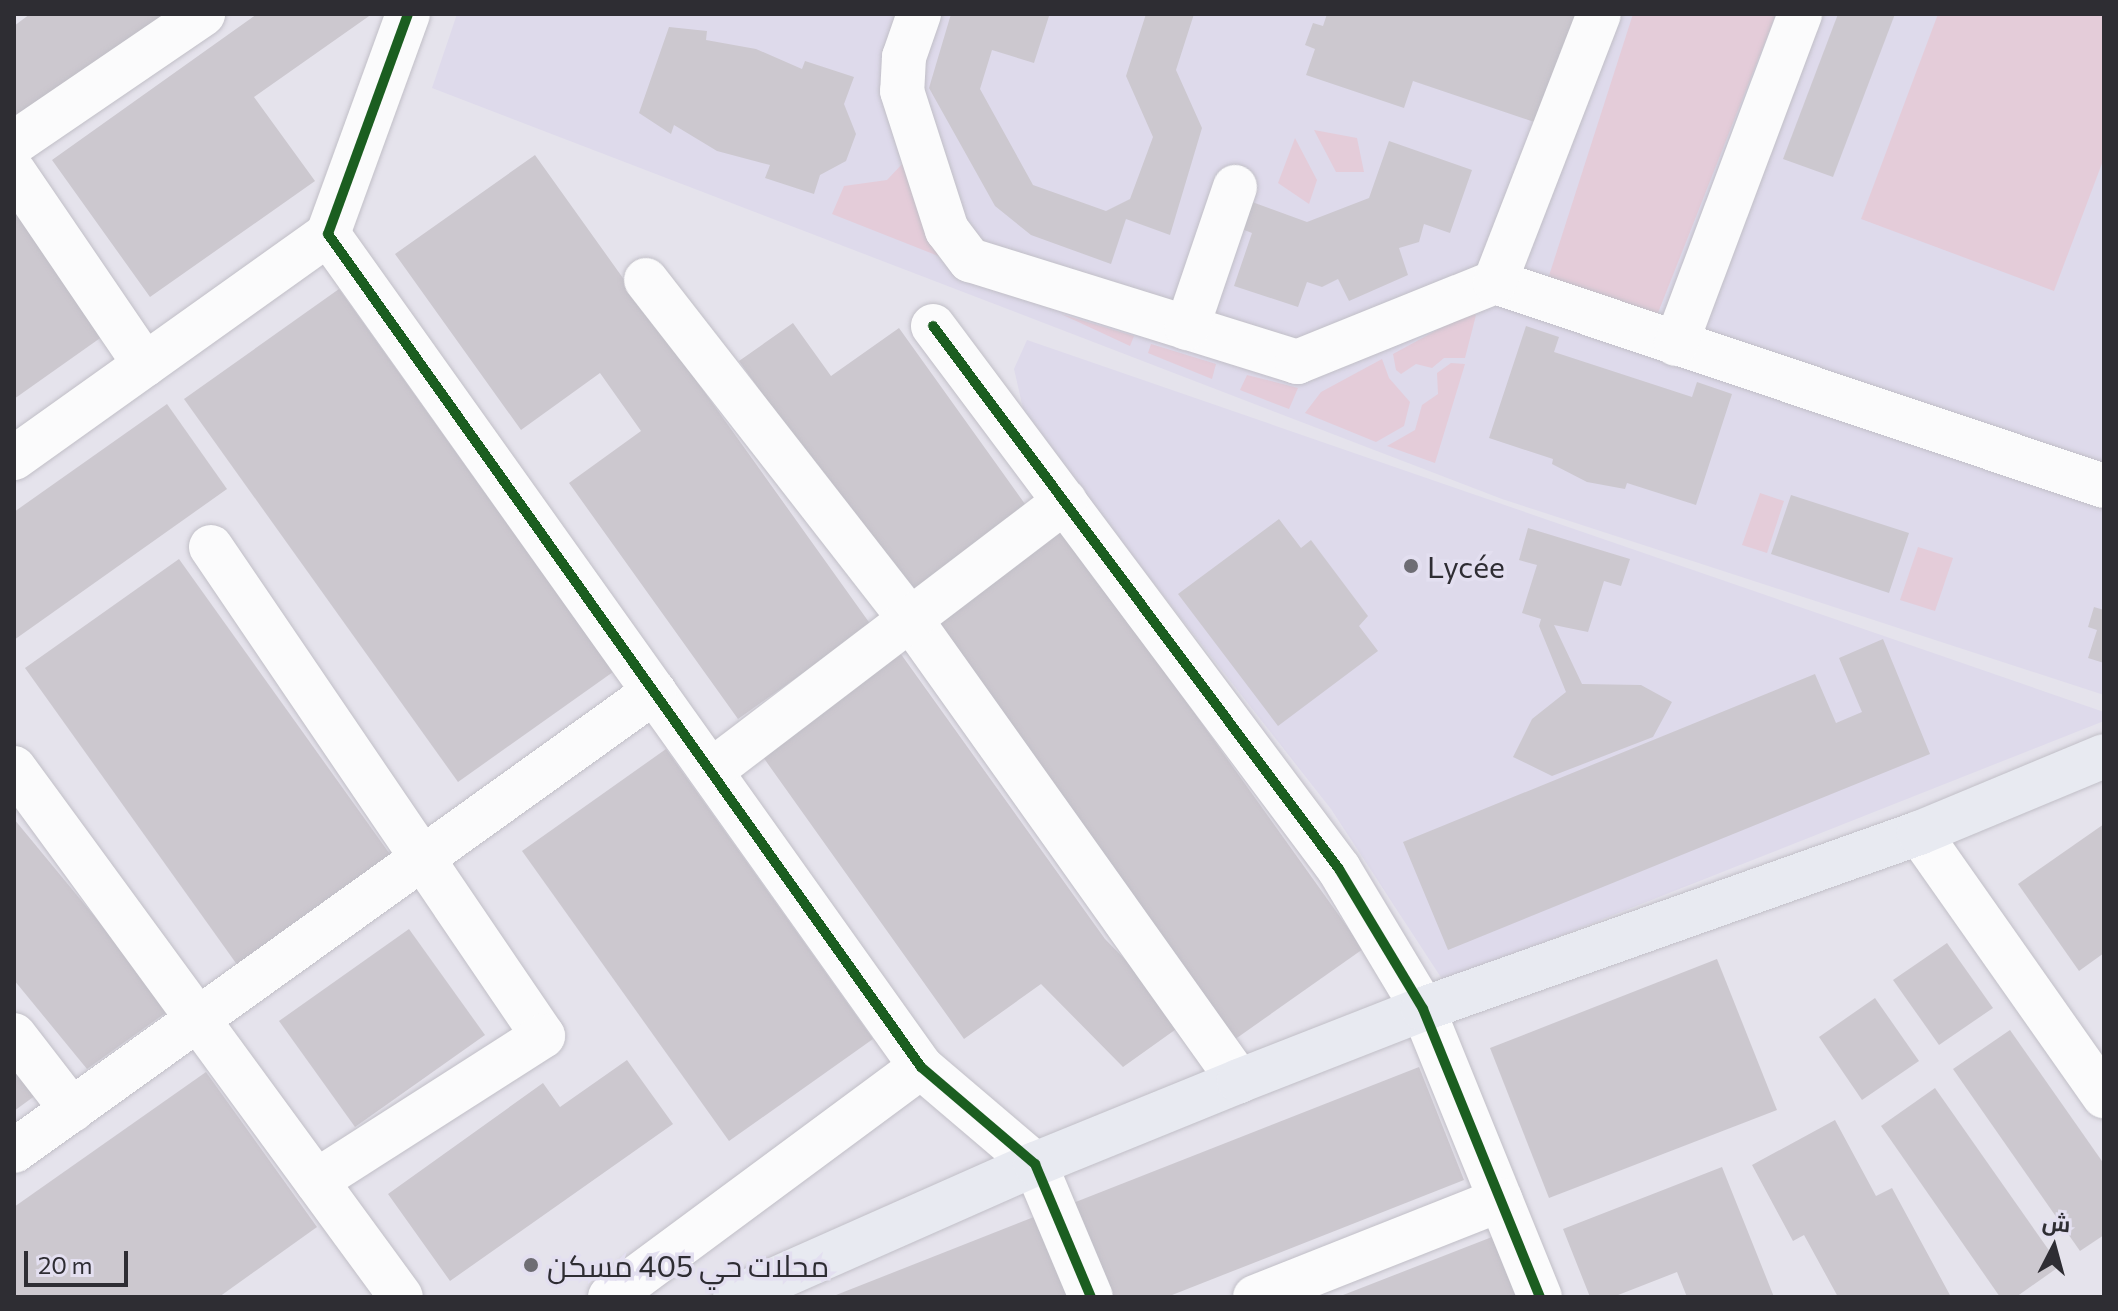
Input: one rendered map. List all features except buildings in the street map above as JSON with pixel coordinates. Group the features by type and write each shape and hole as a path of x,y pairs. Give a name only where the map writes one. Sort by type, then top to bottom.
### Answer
{"main road":[{"path":"735,1297 1035,1164 1239,1081 1423,1009 1919,833 2104,756"}],"street":[{"path":"14,143 203,14"},
{"path":"14,458 328,234 408,14"},
{"path":"919,14 904,57 902,91 947,230 970,260 1297,362 1495,282 2104,486"},
{"path":"1495,282 1599,14"},
{"path":"1676,344 1800,14"},
{"path":"14,172 145,365"},
{"path":"1187,328 1235,187"},
{"path":"328,234 921,1067 1035,1164 1091,1297"},
{"path":"646,280 911,620 1239,1081"},
{"path":"933,326 1339,869 1423,1009 1540,1297"},
{"path":"711,771 1065,501"},
{"path":"211,547 543,1036 316,1181"},
{"path":"14,1151 200,1021 654,692"},
{"path":"14,768 401,1297"},
{"path":"1919,833 2104,1096"},
{"path":"14,1035 72,1110"},
{"path":"610,1297 921,1067"},
{"path":"1255,1297 1500,1200"}],"shaded area":[{"path":"457,14 2104,14 2104,695 1502,499 432,88"},
{"path":"1633,14 1776,14 1656,318 1547,282"},
{"path":"1938,14 2104,14 2104,158 2054,291 1861,219"},
{"path":"1314,130 1357,138 1364,172 1336,172"},
{"path":"1295,138 1317,180 1309,204 1278,183"},
{"path":"903,163 946,259 832,214 844,186 887,180"},
{"path":"1470,312 1476,315 1465,358 1444,358 1432,368 1416,364 1401,374 1396,370 1393,354"},
{"path":"1061,314 1134,336 1130,346"},
{"name":"Lycée","path":"1027,340 2104,712 2104,721 1444,982 1331,809 1026,421 1014,369"},
{"path":"1151,344 1216,364 1212,379 1148,353"},
{"path":"1382,359 1389,378 1410,402 1404,426 1376,442 1305,413 1321,392"},
{"path":"1451,363 1465,364 1435,463 1387,446 1415,430 1422,405 1438,394 1437,373"},
{"path":"1247,375 1298,388 1289,409 1240,390"},
{"path":"1760,493 1784,501 1767,553 1742,545"},
{"path":"1918,547 1953,558 1935,611 1900,600"}],"cycle path":[{"path":"408,14 328,234 921,1067 1035,1164 1091,1297"},
{"path":"933,326 1339,869 1423,1009 1540,1297"}],"place":[{"name":"Lycée","path":"1411,566"},
{"name":"محلات حي 405 مسكن","path":"531,1265"}]}
